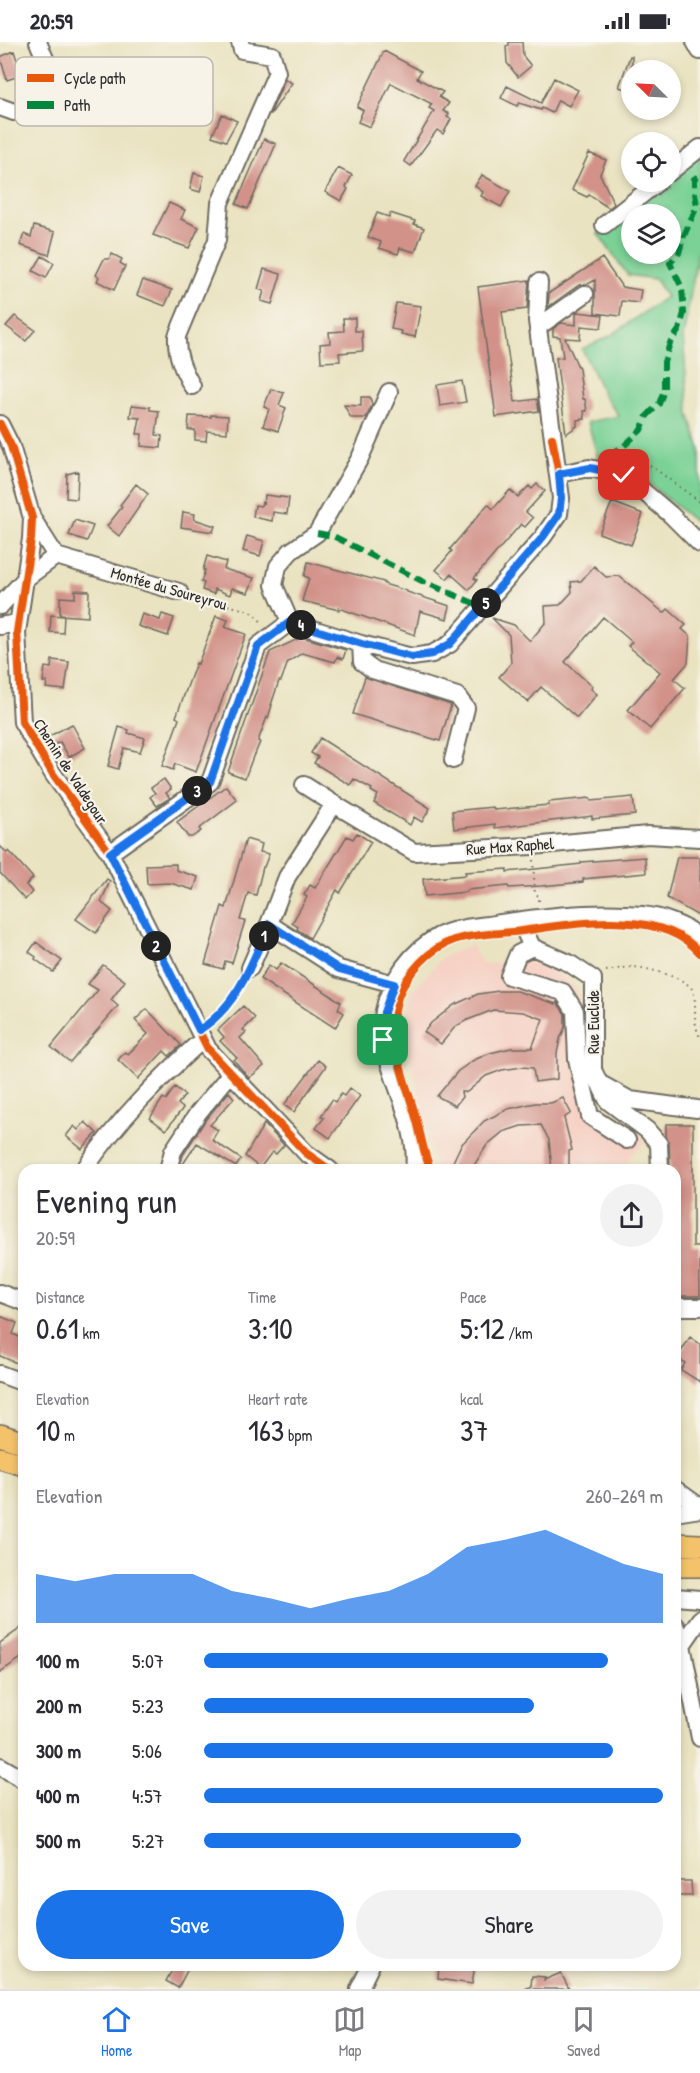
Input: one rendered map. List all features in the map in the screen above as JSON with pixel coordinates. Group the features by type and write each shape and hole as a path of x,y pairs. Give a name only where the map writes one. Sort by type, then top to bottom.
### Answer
{"main road":[{"path":"0,1436 18,1441"},
{"path":"0,1458 18,1463"},
{"path":"681,1544 700,1545"},
{"path":"681,1566 700,1566"}],"street":[{"path":"38,42 44,57"},
{"path":"192,386 182,368 176,349 177,336 217,240 220,203 277,72 272,55 242,50 240,42"},
{"path":"695,42 700,51"},
{"path":"0,107 15,112"},
{"path":"681,163 700,148"},
{"path":"604,225 645,192"},
{"path":"389,392 360,458 317,533 291,551 278,566 274,585 290,622 412,657 432,654 450,644 543,537 559,514 561,498 559,474 552,438 538,327 540,282"},
{"path":"538,327 585,294"},
{"name":"Chemin de Valdegour","path":"0,424 11,446 32,518 17,632 22,722 53,774 110,853 208,1049 306,1153 322,1164"},
{"path":"559,474 590,468 624,475 670,514 700,544"},
{"path":"0,606 25,579 56,556 32,518"},
{"name":"Montée du Soureyrou","path":"56,556 179,592"},
{"path":"110,853 210,782 258,646 290,622"},
{"path":"0,626 18,623"},
{"path":"362,644 362,662 373,670 457,696 466,708 453,760"},
{"name":"Rue Max Raphel","path":"304,785 414,852 532,846 648,835 700,838"},
{"path":"250,968 287,877 334,804"},
{"path":"415,1164 410,1124 383,1040 384,1012 394,984 416,953 438,937 458,929 524,920 598,914 642,915 661,919 681,926 700,938"},
{"path":"524,920 526,934 532,947 518,954 509,976 563,992 575,1011 577,1059 590,1116 627,1140"},
{"path":"269,924 339,969 394,984"},
{"name":"Rue Euclide","path":"532,947 569,963 593,979 593,1070 608,1101 647,1130 659,1144 660,1164"},
{"path":"88,1164 121,1120 201,1034"},
{"path":"170,1164 173,1151 191,1122 231,1073"},
{"path":"599,1083 630,1100 697,1108"},
{"path":"0,1293 18,1300"},
{"path":"681,1307 700,1307"},
{"path":"0,1374 18,1381"},
{"path":"681,1494 700,1508"},
{"path":"681,1512 700,1508"},
{"path":"681,1597 700,1599"},
{"path":"682,1646 700,1619"},
{"path":"681,1643 700,1738"},
{"path":"0,1766 18,1776"},
{"path":"359,1989 368,1971"}],"path":[{"path":"532,846 535,894 539,896 539,907"},
{"path":"589,976 634,967 665,974 688,984 693,991 694,1026 700,1037"},
{"path":"201,1034 237,992 250,968"}],"shaded area":[{"path":"471,945 483,964 525,961 549,968 577,989 583,1027 585,1075 603,1107 647,1140 632,1154 626,1164 435,1164 404,1028 413,990 443,957"}],"green space":[{"path":"700,153 700,241 683,337 689,414 700,449 700,529 696,523 624,462 603,477 588,422 619,416 605,397 582,349 610,336 666,297 655,279 628,275 598,234 621,216 621,264 681,264 681,204 636,204 651,192 681,192 681,169"}],"building":[{"path":"509,42 522,42 523,56 531,66 518,77 507,63 506,46"},
{"path":"14,51 15,77 7,80 0,57"},
{"path":"384,51 421,71 417,78 443,92 439,97 449,103 443,111 449,114 447,117 451,119 443,134 437,130 411,166 404,161 434,111 429,108 432,104 391,83 370,127 358,122 363,110 357,107"},
{"path":"554,78 578,90 569,106 558,100 552,113 542,108 541,110 519,103 517,106 501,98 507,86 541,103"},
{"path":"285,79 292,83 270,114"},
{"path":"222,114 237,121 226,141 212,136"},
{"path":"264,139 276,144 248,209 236,204"},
{"path":"589,153 606,160 600,174 614,204 609,208 589,195 587,197 572,190"},
{"path":"338,168 352,175 341,201 325,192"},
{"path":"194,173 204,176 200,192 190,189"},
{"path":"482,175 510,191 501,207 481,196 483,192 475,186"},
{"path":"169,203 185,210 181,219 199,227 189,248 153,235"},
{"path":"377,213 389,217 390,213 415,221 414,224 424,228 415,252 400,248 398,254 379,248 381,242 368,237"},
{"path":"34,226 55,232 49,255 20,245 24,234 31,237"},
{"path":"112,254 122,259 120,263 125,266 114,290 97,281 99,277 96,275 104,259 109,259"},
{"path":"42,256 54,263 46,278 33,271"},
{"path":"602,258 622,287 641,290 639,303 622,301 620,316 595,313 595,280 579,285 548,307 549,293"},
{"path":"264,269 281,274 272,304 261,301 264,291 258,289"},
{"path":"143,280 172,290 165,306 137,295"},
{"path":"529,280 527,309 502,312 515,402 537,399 539,411 496,417 478,287"},
{"path":"396,303 421,306 415,337 391,329"},
{"path":"576,313 603,315 601,328 581,326 580,339 565,338 579,369 587,411 584,411 585,419 577,420 577,426 566,434 556,358 563,357 560,337 553,336 553,329 561,323 576,325"},
{"path":"15,316 35,330 26,341 6,326"},
{"path":"343,318 355,318 355,331 362,331 363,351 339,353 340,361 321,362 320,344 330,343 329,332 344,331"},
{"path":"462,381 466,402 440,406 437,385"},
{"path":"271,389 284,393 279,405 286,408 278,431 263,426 269,409 264,407"},
{"path":"361,397 370,397 372,405 366,418 351,418 344,405 361,406"},
{"path":"132,405 150,407 150,410 159,411 156,435 162,436 161,448 141,446 142,434 137,434 140,418 130,417"},
{"path":"211,415 228,416 227,433 207,431 206,441 195,440 195,430 188,430 189,416 211,417"},
{"path":"78,471 77,499 66,498 67,474"},
{"path":"136,484 148,494 119,536 107,526"},
{"path":"537,484 545,491 526,512 533,518 525,527 521,524 474,578 477,580 469,590 451,574 447,579 436,570 452,551 450,549 488,504 493,509 510,490 518,497 529,486 532,489"},
{"path":"265,495 289,498 287,514 273,512 272,521 253,517 255,505 261,506 262,502 264,503"},
{"path":"612,502 643,514 631,545 599,533"},
{"path":"183,512 195,514 194,519 215,526 213,532 181,527"},
{"path":"75,520 93,526 87,541 69,535"},
{"path":"247,536 264,541 260,556 243,551"},
{"path":"207,556 226,562 224,569 254,578 248,593 232,588 230,595 215,589 214,594 202,590 204,583 201,582"},
{"path":"308,562 384,582 384,584 450,606 447,619 420,611 415,635 339,608 339,610 302,601 309,578 304,576"},
{"path":"594,566 606,577 619,576 664,613 668,609 686,625 682,629 690,636 688,663 674,679 685,688 650,729 628,710 660,672 628,646 632,642 603,617 565,662 592,686 591,689 597,694 577,718 541,687 528,702 499,677 511,663 509,635 492,618 514,625 530,641 546,622 545,606 560,605 572,592 571,582 581,581"},
{"path":"75,590 89,591 88,617 60,615 60,597 75,598"},
{"path":"142,614 160,620 162,614 174,618 168,636 138,626"},
{"path":"51,615 64,616 63,633 50,632"},
{"path":"216,616 228,620 225,627 246,634 196,772 175,764 173,770 162,766 179,719 176,717"},
{"path":"302,637 346,650 343,659 337,657 335,662 302,653 288,662 281,681 279,681 268,718 258,741 260,742 245,778 228,772 270,652"},
{"path":"52,660 69,662 65,690 46,688 47,682 43,682 45,667 51,668"},
{"path":"365,677 451,705 440,741 353,714"},
{"path":"72,724 85,748 69,757 60,742 49,747 44,739"},
{"path":"119,727 129,730 128,733 145,738 140,752 124,748 118,769 108,766"},
{"path":"320,738 430,808 422,822 414,817 410,825 374,803 378,795 371,791 372,789 354,779 350,785 314,763 318,757 311,753"},
{"path":"164,779 171,789 166,793 170,798 157,806 150,797 155,793 151,788"},
{"path":"226,786 237,800 199,829 201,831 188,837 177,822"},
{"path":"633,797 635,815 592,819 592,816 495,828 495,824 454,829 452,811 549,805 549,802 590,798 591,801"},
{"path":"357,833 371,842 340,893 337,890 310,938 292,923 307,897 304,895 310,885 315,888 347,836 353,839"},
{"path":"246,839 262,844 260,852 269,854 256,895 248,893 240,920 245,921 232,963 225,961 223,969 205,964 222,906 226,908"},
{"path":"0,846 7,853 9,851 33,878 26,885 32,892 25,900 0,873"},
{"path":"645,857 646,873 583,879 583,882 509,888 508,886 425,896 423,879 466,875 465,872 507,869 507,872 581,864 581,862"},
{"path":"677,857 700,857 700,917 667,898"},
{"path":"176,864 176,870 198,877 194,890 170,883 147,884 146,865"},
{"path":"107,879 110,881 101,902 112,911 96,933 76,919"},
{"path":"36,942 62,961 53,972 29,952"},
{"path":"281,963 341,1002 338,1009 344,1013 335,1028 260,979 269,965 276,970"},
{"path":"103,965 125,981 111,1000 118,1006 70,1062 51,1047 98,990 88,984"},
{"path":"517,991 556,1004 557,1002 565,1014 565,1027 557,1053 557,1079 535,1082 533,1068 502,1070 486,1076 467,1092 461,1092 462,1097 455,1106 437,1096 458,1071 490,1053 511,1048 532,1048 543,1019 523,1012 493,1010 455,1027 441,1044 424,1032 431,1023 454,1005 478,994"},
{"path":"243,1006 255,1018 243,1030 246,1032 240,1038 264,1066 249,1078 234,1060 237,1058 220,1041 224,1037 218,1030"},
{"path":"147,1009 181,1045 169,1056 164,1051 138,1079 118,1060 125,1052 128,1054 148,1034 135,1020"},
{"path":"318,1060 326,1066 294,1112 284,1105"},
{"path":"175,1087 185,1095 178,1104 183,1108 166,1130 150,1118 163,1098 166,1100"},
{"path":"350,1088 360,1096 330,1138 316,1128 324,1118 321,1116 332,1100 335,1102 341,1094 344,1096"},
{"path":"229,1092 234,1098 210,1125 218,1130 212,1140 241,1159 238,1164 231,1164 197,1143 183,1164 181,1164 183,1155 206,1119"},
{"path":"563,1098 571,1113 564,1118 572,1150 569,1151 569,1164 551,1164 549,1140 541,1125 521,1126 503,1132 487,1145 475,1164 452,1164 461,1145 484,1121 508,1109 535,1103 551,1103"},
{"path":"85,1122 97,1133 82,1149 66,1136 74,1126 78,1130"},
{"path":"264,1124 284,1145 276,1154 272,1152 263,1164 255,1164 245,1156"},
{"path":"666,1124 693,1124 693,1247 700,1247 700,1296 681,1296 681,1164 670,1164 669,1144"},
{"path":"0,1316 17,1323 13,1334 18,1336 18,1364 0,1356"},
{"path":"690,1337 700,1344 700,1382 681,1370 685,1363 681,1360 681,1352"},
{"path":"18,1630 18,1660 0,1672 0,1643"},
{"path":"681,1881 691,1881 692,1896 681,1896"},
{"path":"172,1971 187,1971 178,1988 166,1981"},
{"path":"439,1971 474,1971 472,1984 438,1979"},
{"path":"561,1973 569,1989 525,1989 531,1986 532,1976 545,1977 544,1980"}],"marked path":[{"path":"609,455 624,446 641,430 647,416 659,404 664,390 664,362 684,313 682,288 670,263 679,253 697,206 694,179 700,175"},
{"path":"317,533 333,536 424,582 483,607"}],"cycle path":[{"path":"0,424 11,446 32,518 17,632 22,722 53,774 110,853 208,1049 306,1153 322,1164"},
{"path":"110,853 210,782 258,646 290,622 412,657 432,654 450,644 543,537 559,514 560,480 552,438"},
{"path":"429,1164 399,1061 394,1025 398,997 402,988 420,962 428,955 454,940 471,936 566,925 616,922 663,929 684,939 700,953"}],"route":[{"path":"383,1040 384,1012 394,984 339,969 269,924 237,992 224,1008 199,1030 110,853 210,782 258,646 290,622 412,657 432,654 450,644 543,537 559,514 561,498 559,474 590,468 624,475"}]}
